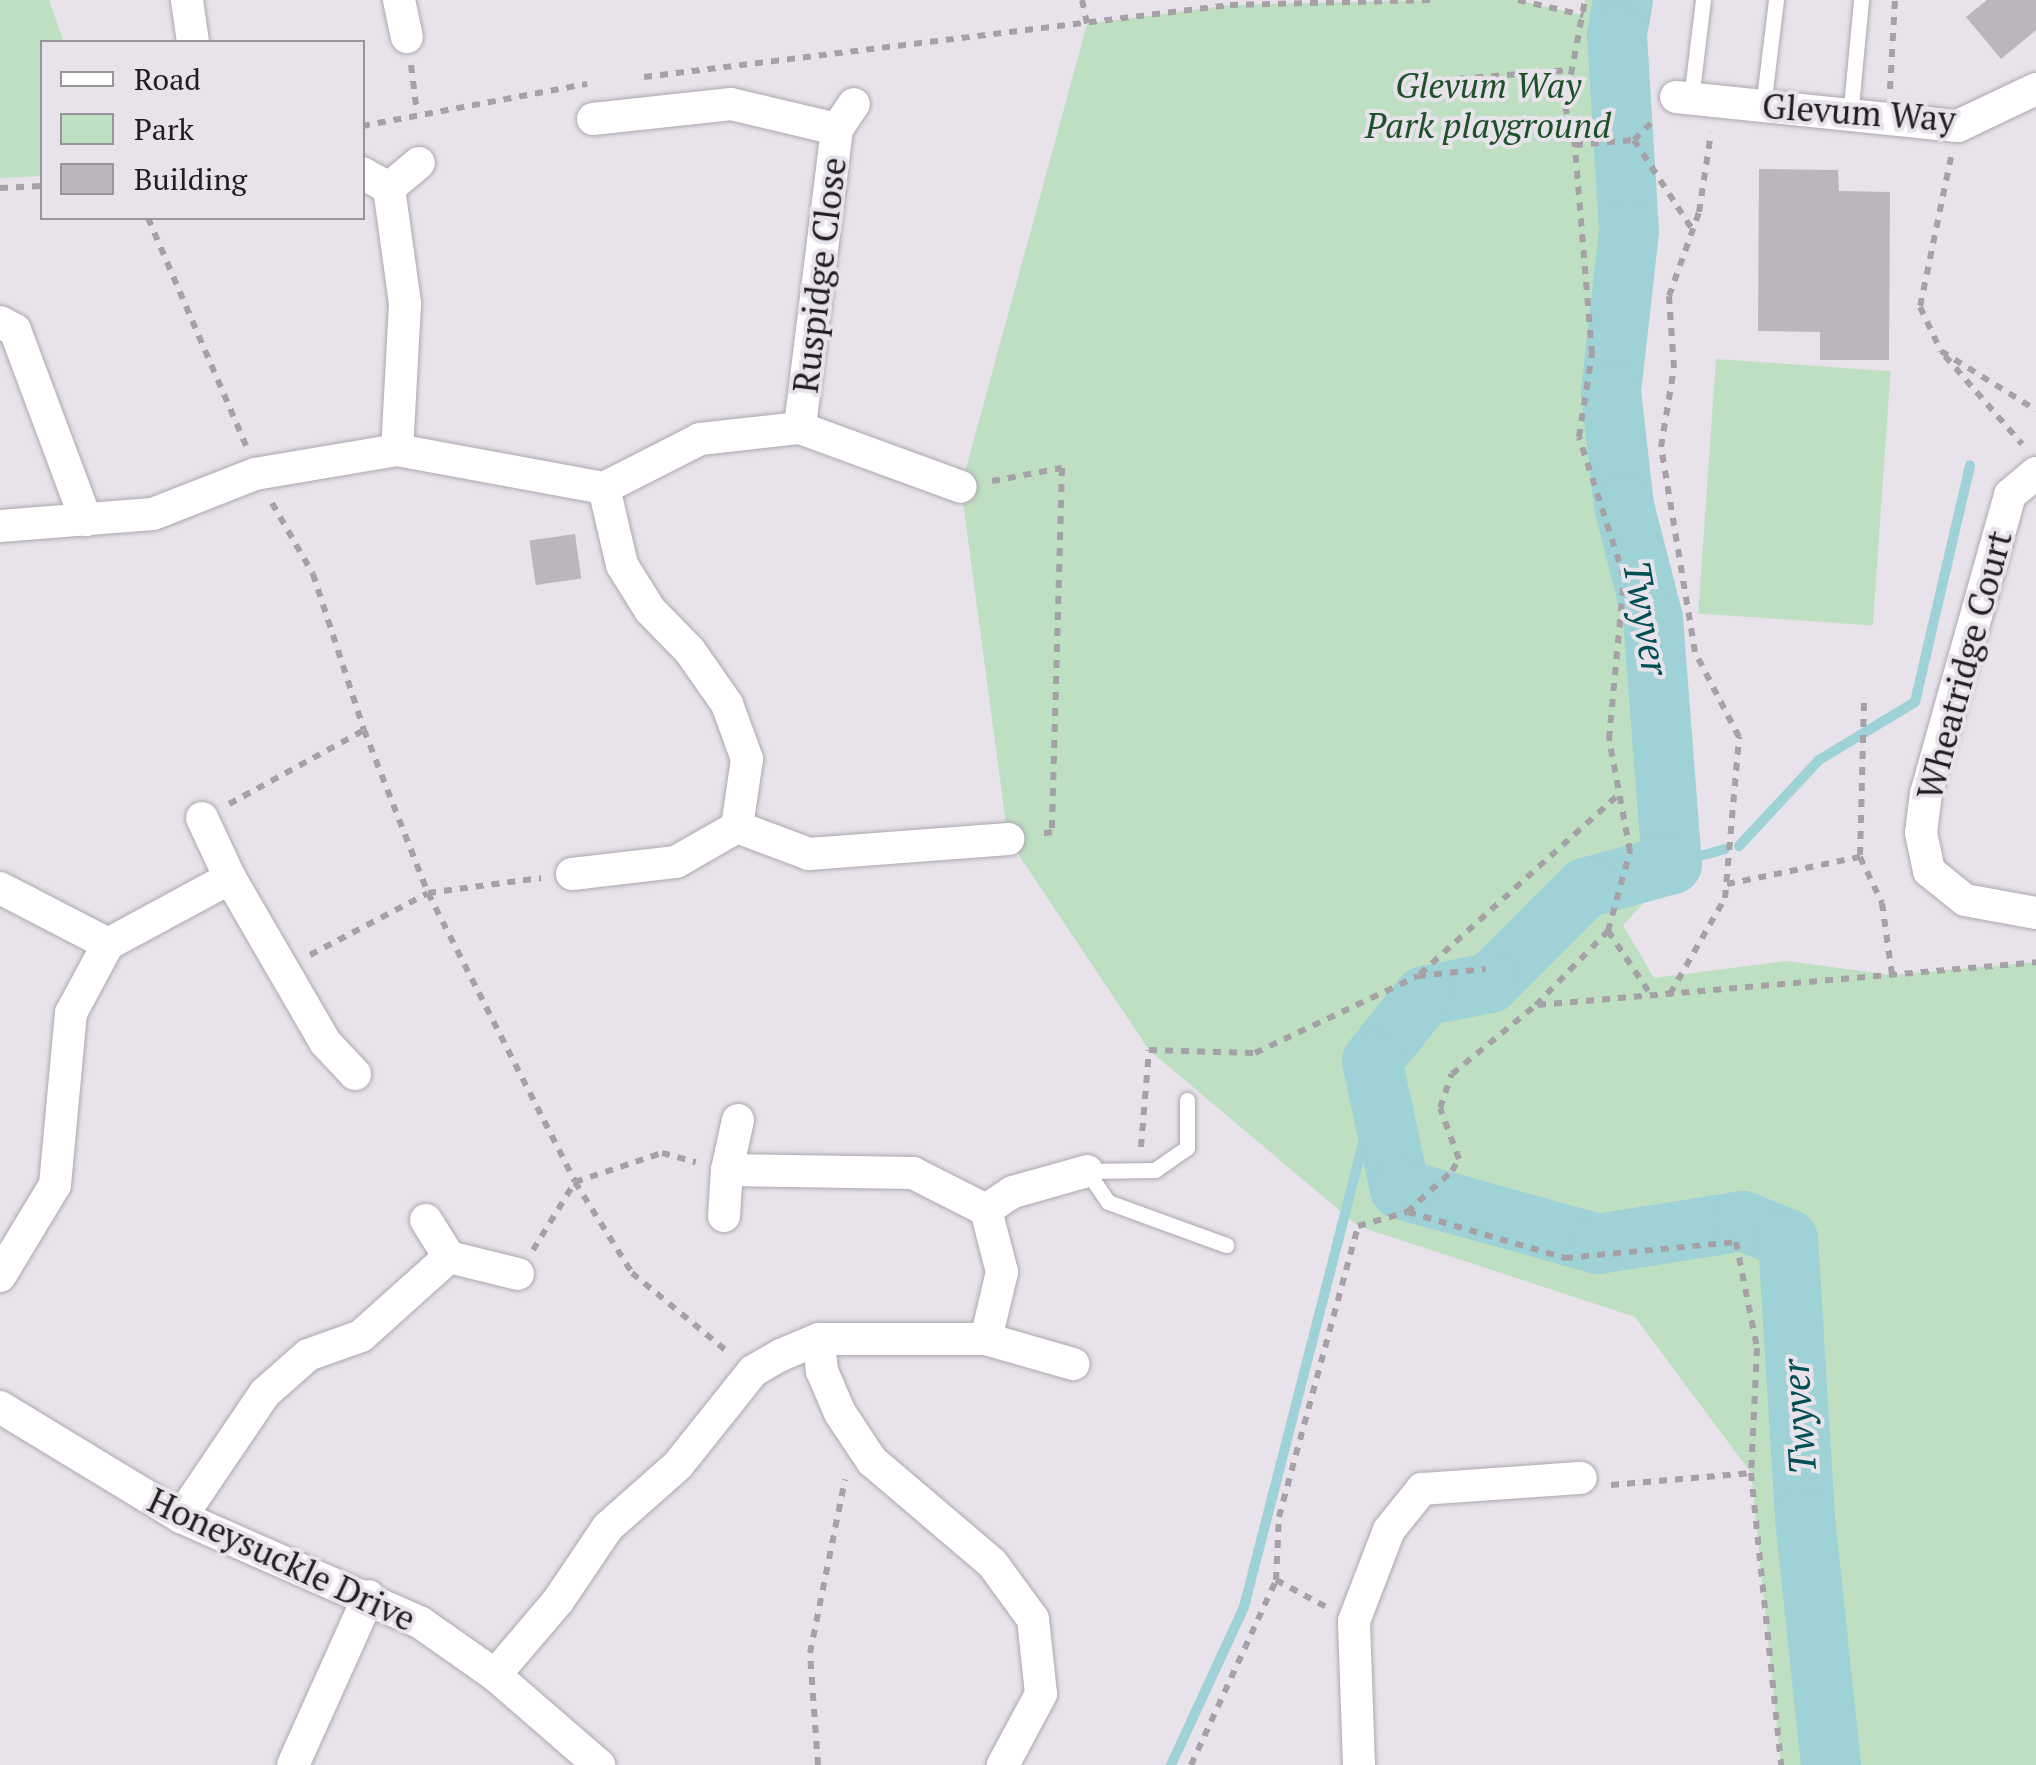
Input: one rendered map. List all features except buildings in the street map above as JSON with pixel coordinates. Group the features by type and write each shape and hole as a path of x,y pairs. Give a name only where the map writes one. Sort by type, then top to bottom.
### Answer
{"street":[{"path":"187,0 194,40"},
{"path":"399,0 407,37"},
{"name":"Glevum Way","path":"1694,99 1958,126 2036,89"},
{"name":"Ruspidge Close","path":"593,119 731,104 846,116 800,428"},
{"path":"397,450 405,304 376,180 419,163"},
{"path":"11,324 86,520"},
{"path":"0,526 152,514 256,474 397,450 604,488 700,439 800,428 962,486"},
{"name":"Wheatridge Court","path":"2030,460 2010,495 1926,792 1920,834 1929,871 1966,900 2036,914"},
{"path":"604,488 622,565 650,610 690,651 727,704 748,758 737,827"},
{"path":"202,818 230,878 325,1042 355,1074"},
{"path":"737,827 808,854 1008,839"},
{"path":"572,874 676,862 737,827"},
{"path":"0,1276 56,1185 71,1013 108,944 230,878"},
{"path":"0,888 108,944"},
{"path":"724,1216 726,1170 738,1120"},
{"path":"726,1170 914,1173 986,1210 1002,1272 986,1339"},
{"path":"986,1210 1013,1192 1088,1171"},
{"path":"426,1220 448,1257 518,1274"},
{"path":"182,1517 265,1393 308,1355 361,1336 448,1257"},
{"path":"495,1675 558,1601 608,1527 678,1465 753,1371 819,1340 986,1339 1073,1364"},
{"path":"819,1340 822,1372 840,1413 872,1461 992,1563 1033,1620 1041,1694 1003,1765"},
{"name":"Honeysuckle Drive","path":"0,1407 182,1517 369,1596 495,1675 600,1765"},
{"path":"1358,1765 1354,1622 1389,1530 1422,1489 1581,1478"},
{"path":"293,1765 369,1596"}],"lane":[{"path":"1694,99 1703,0"},
{"path":"1764,107 1776,0"},
{"path":"1850,116 1861,0"},
{"path":"1088,1171 1155,1170 1187,1148 1187,1100"},
{"path":"1088,1171 1108,1202 1226,1245"}],"path":[{"path":"1082,0 1086,24"},
{"path":"624,79 1230,6 1432,0"},
{"path":"1518,0 1583,15"},
{"path":"1191,1765 1276,1580 1279,1517 1358,1226 1408,1212 1452,1172 1459,1160 1440,1108 1452,1074 1536,1005 1608,931 1630,850 1609,739 1624,577 1579,437 1592,354 1575,144 1566,106 1585,0"},
{"path":"1888,121 1896,0"},
{"path":"407,37 417,114"},
{"path":"1443,80 1570,70"},
{"path":"365,125 605,81"},
{"path":"1670,994 1727,884 1738,737 1694,652 1661,448 1674,368 1669,296 1692,229 1694,99"},
{"path":"1958,126 1920,307 1942,351 2030,460"},
{"path":"1575,144 1634,140 1692,229"},
{"path":"0,188 40,186"},
{"path":"149,220 220,374 256,474 313,574 364,730 428,893 575,1182 632,1273 753,1371"},
{"path":"1942,351 2036,410"},
{"path":"962,486 1062,468 1052,832"},
{"path":"1864,706 1859,760 1865,844 1860,857 1882,904 1892,975"},
{"path":"202,818 364,730"},
{"path":"1123,1173 1146,1140 1149,1050 1255,1054 1418,976 1620,794"},
{"path":"1727,884 1860,857"},
{"path":"284,969 428,893 572,874"},
{"path":"1608,931 1652,996"},
{"path":"1536,1005 2036,962"},
{"path":"1418,976 1486,969"},
{"path":"518,1274 575,1182 662,1154 726,1170"},
{"path":"1408,1212 1565,1258 1736,1242 1756,1348 1751,1473 1782,1765"},
{"path":"818,1765 810,1653 845,1480 838,1466"},
{"path":"1581,1478 1597,1486 1751,1473"},
{"path":"1276,1580 1354,1622"}],"green space":[{"path":"0,0 49,0 63,40 40,40 40,176 0,178"},
{"name":"Glevum Way Park playground","path":"1518,0 1582,15 1585,0 1623,0 1617,35 1629,231 1611,392 1624,506 1653,619 1686,858 1623,925 1654,978 1786,961 1892,975 2036,962 2036,1765 1781,1765 1751,1473 1635,1317 1358,1226 1149,1050 1008,839 961,487 1087,24 1230,5"},
{"path":"1716,359 1891,371 1873,626 1698,613"}],"waterway":[{"name":"Twyver","path":"1623,0 1617,35 1629,231 1611,392 1624,506 1653,619 1672,864 1585,888 1490,983 1424,996 1372,1061 1400,1189 1598,1244 1743,1221 1788,1239 1805,1518 1831,1765"},
{"path":"1739,846 1819,760 1915,702 1970,465"},
{"path":"1672,864 1725,849"},
{"name":"Twyver","path":"1171,1765 1244,1607 1364,1139 1372,1061"}]}
